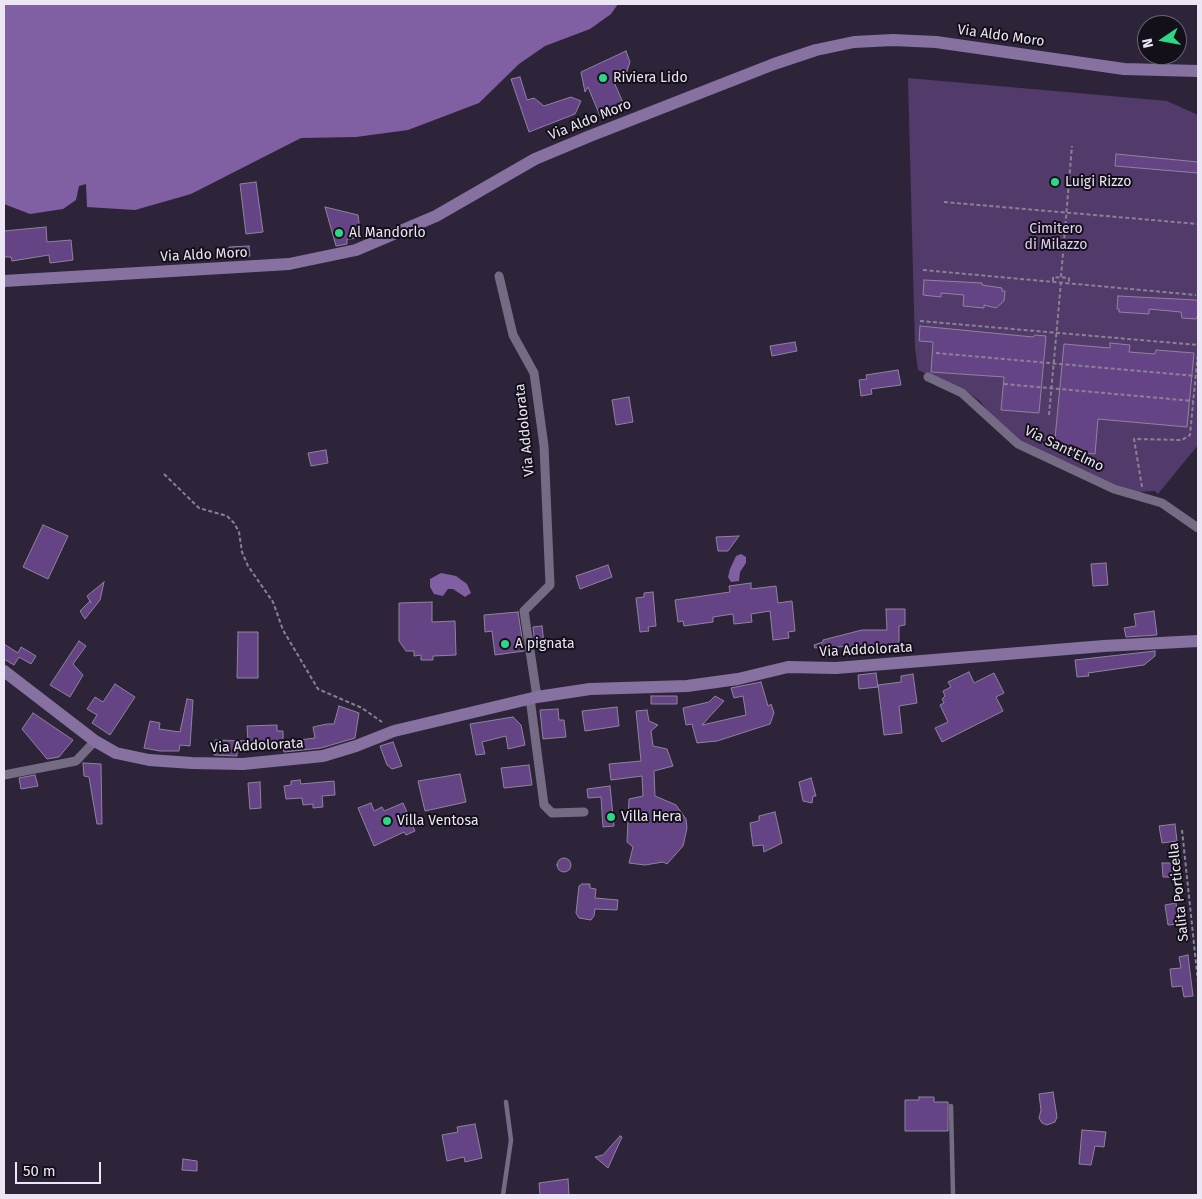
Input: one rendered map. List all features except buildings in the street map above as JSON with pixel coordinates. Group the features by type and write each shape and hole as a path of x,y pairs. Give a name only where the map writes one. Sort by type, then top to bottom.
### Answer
{"street":[{"name":"Via Aldo Moro","path":"4,281 289,264 356,250 436,216 535,160 590,136 774,64 816,50 854,42 894,40 936,42 1124,69 1198,71"},
{"name":"Via Addolorata","path":"499,276 513,335 534,373 544,446 550,585 524,610 544,805 552,813 584,812"},
{"name":"Via Sant'Elmo","path":"928,377 962,393 1018,444 1114,488 1162,503 1198,528"},
{"name":"Via Addolorata","path":"4,671 95,741 116,752 149,760 192,764 243,764 323,756 356,746 394,730 534,698 590,689 686,686 738,679 788,667 836,668 1104,646 1198,641"},
{"path":"4,775 76,761 95,741"}],"lane":[{"path":"503,1195 511,1140 506,1102"},
{"path":"951,1106 953,1195"}],"path":[{"path":"1061,277 1072,146"},
{"path":"944,202 1198,224"},
{"path":"922,270 1196,295"},
{"path":"1053,281 1053,277 1061,277 1069,278 1069,282"},
{"path":"1049,415 1061,282"},
{"path":"920,321 1198,345"},
{"path":"1142,497 1143,491 1134,439 1182,440 1190,436 1198,352"},
{"path":"936,353 1196,376"},
{"path":"1004,384 1193,402"},
{"path":"164,474 199,508 227,516 234,523 239,532 242,552 248,566 273,602 284,630 318,689 362,708 394,730"},
{"name":"Salita Porticella","path":"1182,830 1198,982"}],"green space":[{"name":"Cimitero di Milazzo","path":"908,78 1167,101 1198,115 1198,445 1158,494 1155,491 1135,492 1099,479 1019,440 995,420 980,401 967,392 918,370 915,348"}],"shaded area":[{"path":"4,4 618,4 611,14 590,29 545,46 519,64 479,103 408,130 356,137 301,138 191,194 135,210 87,207 86,184 79,186 76,200 63,209 30,214 4,204"},
{"path":"741,554 746,557 746,563 740,572 739,581 731,582 728,577 730,569 736,556"},
{"path":"441,573 456,576 467,584 471,593 465,597 453,589 448,589 443,596 434,594 430,587 430,579"}],"place":[{"name":"Riviera Lido","path":"603,78"},
{"name":"Luigi Rizzo","path":"1055,182"},
{"name":"Al Mandorlo","path":"339,233"},
{"name":"A pignata","path":"505,644"},
{"name":"Villa Hera","path":"611,817"},
{"name":"Villa Ventosa","path":"387,821"}]}
